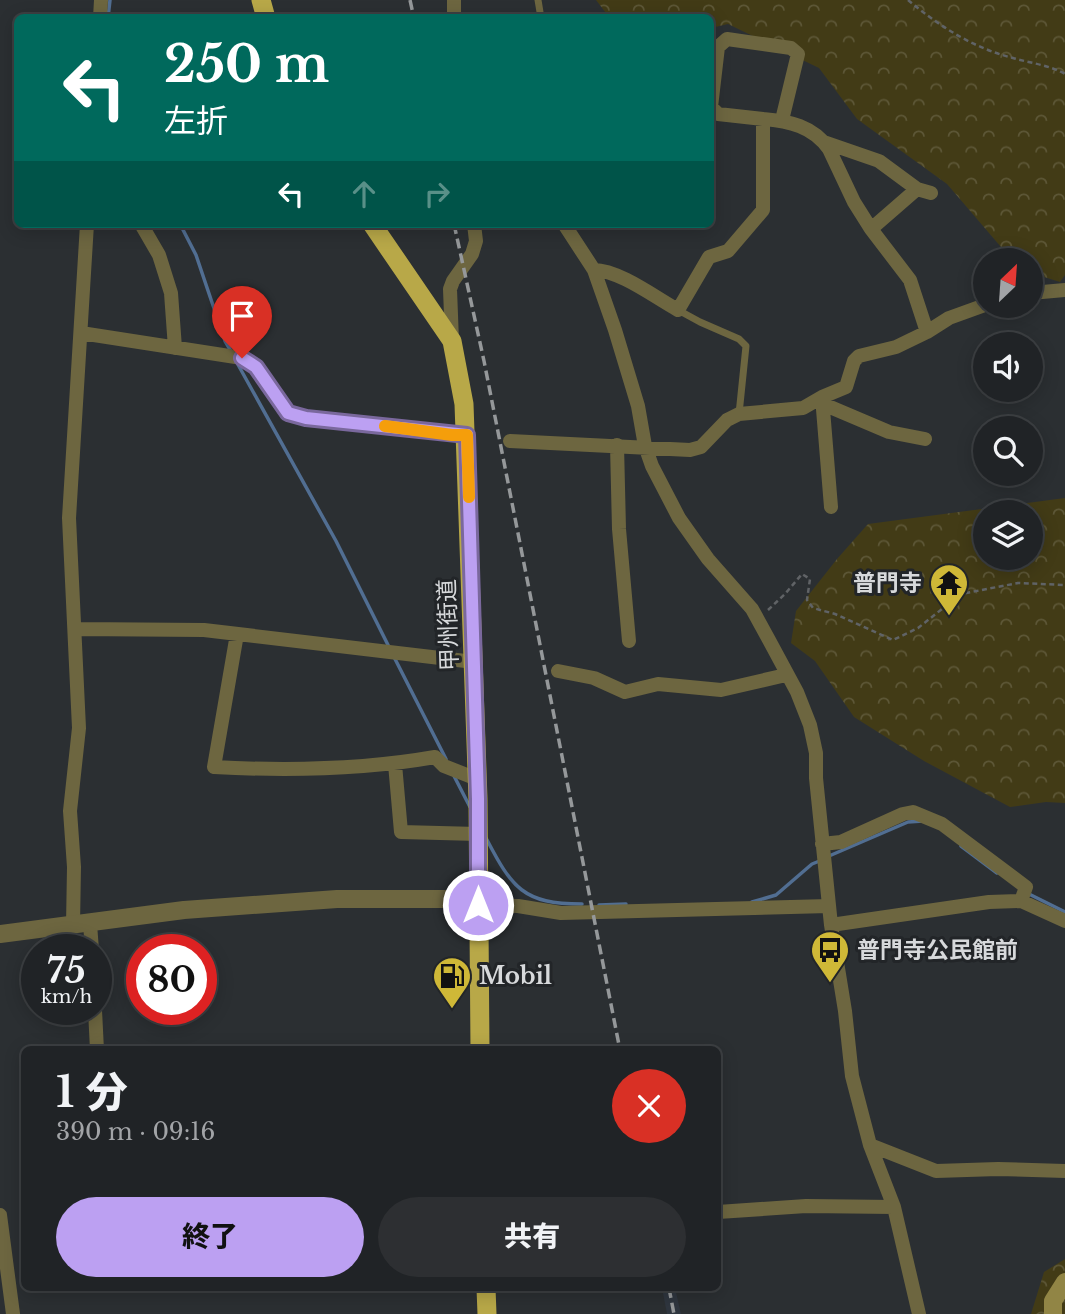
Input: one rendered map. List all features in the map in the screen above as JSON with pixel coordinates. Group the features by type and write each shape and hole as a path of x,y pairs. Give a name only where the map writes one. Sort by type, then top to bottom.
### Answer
{"highway":[{"name":"甲州街道","path":"375,228 452,341 460,375 467,435 474,662 469,776 478,799 480,1046"},
{"path":"486,1291 487,1314"}],"main road":[{"path":"1052,1314 1054,1301 1065,1282"}],"street":[{"path":"714,81 718,47 727,39 792,48 798,54 782,120"},
{"path":"714,110 718,114 782,120 802,126 824,142 878,161 917,189 932,193"},
{"path":"594,270 602,270 624,279 678,310 709,257 728,251 763,210 762,119"},
{"path":"824,142 853,202 910,280 927,332"},
{"path":"871,229 917,189"},
{"path":"86,934 74,867 70,811 79,728 69,517 87,228"},
{"path":"143,228 159,255 171,293 175,348"},
{"path":"452,341 450,289 472,254 476,241 474,228"},
{"path":"567,228 594,270 638,406 645,446 652,466 679,518 708,559 752,609 797,692 810,725 816,753 824,867 852,1076 870,1145 894,1207 919,1314"},
{"path":"1043,292 1065,290"},
{"path":"510,441 690,450 701,446 727,420 739,414 803,408 822,400 846,387 854,361 859,356 896,347 949,318 973,309"},
{"path":"81,333 242,358 256,367 288,413 306,418 467,435"},
{"path":"822,400 889,432 925,439"},
{"path":"822,400 831,506"},
{"path":"617,445 619,529 629,641"},
{"path":"76,629 204,630 474,662"},
{"path":"237,634 214,767 273,770 395,764 435,757 444,766 469,776"},
{"path":"558,671 594,678 625,692 659,684 721,690 786,674"},
{"path":"395,764 401,832 478,834"},
{"path":"822,847 841,842 913,812 942,824 1023,896 1065,921"},
{"path":"831,925 1023,896"},
{"path":"0,934 184,911 337,899 477,902 561,913 829,906"},
{"path":"96,1025 97,1046"},
{"path":"870,1145 936,1171 1065,1171"},
{"path":"721,1212 806,1206 894,1207"},
{"path":"0,1215 13,1314"}],"lane":[{"path":"538,0 540,12"},
{"path":"678,310 739,339 746,345 739,414"}],"path":[{"path":"908,0 961,38 985,49 1031,61 1065,74"},
{"path":"757,619 785,594 802,573 810,579 807,600 813,607 893,640 918,628 961,594 1018,583 1065,585"}],"shaded area":[{"path":"663,1291 676,1291 681,1314 667,1314"}],"green space":[{"path":"596,0 1065,0 1065,275 1060,282 1043,277 1043,248 1002,248 947,184 857,119 819,68 728,24 714,27 714,14 607,14"},
{"path":"1065,498 1065,803 1046,802 1010,807 924,761 854,717 815,661 791,643 796,611 868,524 973,510 973,570 1043,570 1043,501"},
{"path":"1065,1259 1065,1314 1031,1314 1044,1272"}],"waterway":[{"path":"108,14 110,0"},
{"path":"182,228 196,255 225,341 231,351"},
{"path":"236,361 336,541 389,647"},
{"path":"394,657 446,759"},
{"path":"454,776 470,807"},
{"path":"829,856 908,822 923,821"},
{"path":"486,838 512,881 522,890 546,901 582,904"},
{"path":"961,846 997,873"},
{"path":"752,902 776,895 812,864 822,860"},
{"path":"1027,893 1065,912"},
{"path":"599,905 626,904"}],"railway":[{"path":"410,0 413,14"},
{"path":"455,228 484,361 619,1046"},
{"path":"670,1291 674,1314"}],"slow traffic":[{"path":"385,426 467,435 469,497"}],"place":[{"name":"普門寺","path":"949,617"},
{"name":"普門寺公民館前","path":"830,984"},
{"name":"Mobil","path":"452,1010"}],"route":[{"path":"242,358 256,367 288,413 306,418 467,435 478,799 478,905"}]}
